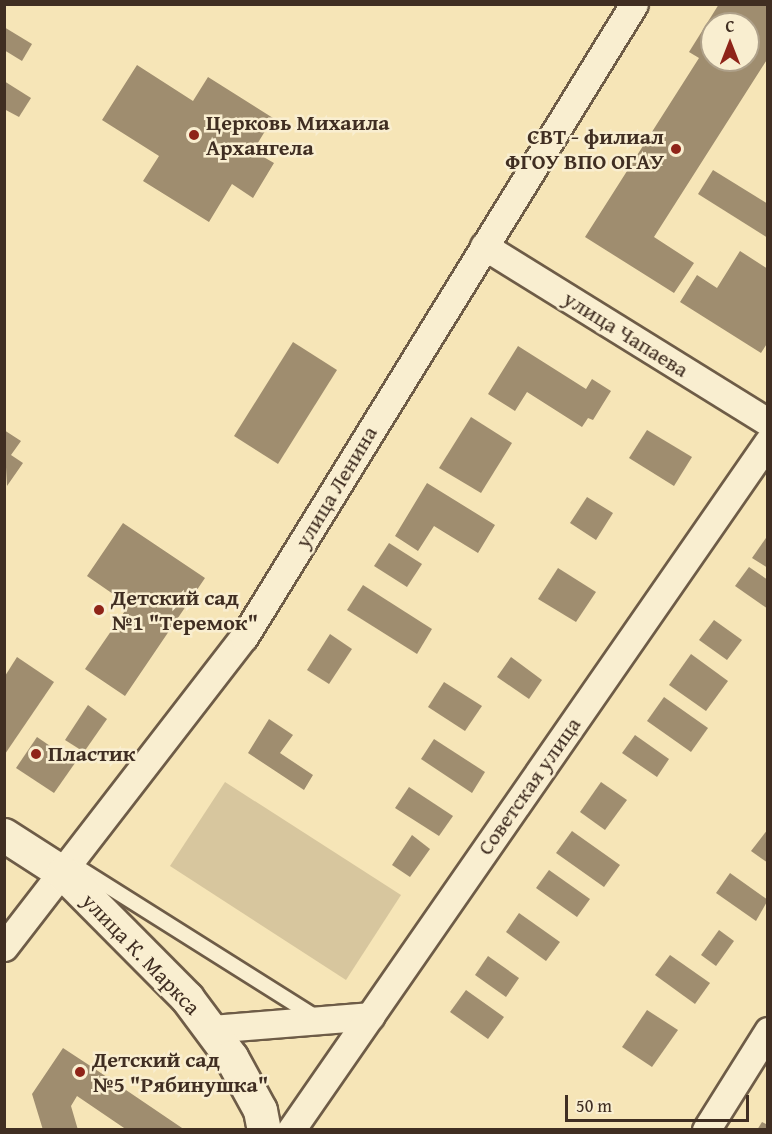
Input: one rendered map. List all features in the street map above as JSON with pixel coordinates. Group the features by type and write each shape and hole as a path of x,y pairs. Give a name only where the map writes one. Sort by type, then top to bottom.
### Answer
{"main road":[{"name":"улица К. Маркса","path":"4,835 67,868 187,998 210,1029 260,1110 264,1130"}],"street":[{"name":"улица Ленина","path":"4,947 244,637 634,4"},
{"name":"улица Чапаева","path":"484,246 768,422"},
{"name":"Советская улица","path":"291,1130 768,442"},
{"path":"210,1029 370,1016"},
{"path":"706,1130 768,1031"}],"lane":[{"path":"67,868 320,1020"}],"shaded area":[{"path":"225,782 401,895 346,980 170,866"}],"building":[{"name":"СВТ - филиал ФГОУ ВПО ОГАУ","path":"719,4 768,4 768,58 760,71 760,12 714,12"},
{"path":"4,27 32,44 22,61 4,50"},
{"name":"СВТ - филиал ФГОУ ВПО ОГАУ","path":"700,34 700,72 759,72 654,237 694,263 674,293 585,237 699,58 689,52"},
{"name":"Церковь Михаила Архангела","path":"137,65 193,101 208,77 273,118 253,151 274,163 253,198 232,184 209,222 143,181 159,156 102,120"},
{"path":"4,81 31,98 19,117 4,109"},
{"path":"713,170 768,204 768,238 698,194"},
{"path":"740,251 768,269 768,342 761,353 680,302 697,275 717,288"},
{"path":"293,342 337,370 278,464 234,436"},
{"path":"518,346 586,389 592,379 611,391 593,420 588,418 582,427 527,392 515,411 488,394"},
{"path":"471,417 512,443 481,493 439,468"},
{"path":"4,430 21,441 11,455 23,463 7,486"},
{"path":"647,430 692,457 674,486 629,458"},
{"path":"427,483 495,525 478,553 434,526 418,551 395,536"},
{"path":"587,497 613,513 596,540 570,523"},
{"path":"123,523 205,578 125,696 85,669 129,605 87,576"},
{"path":"768,535 768,568 752,558"},
{"path":"389,543 422,564 407,587 374,566"},
{"path":"749,567 768,580 768,609 735,586"},
{"path":"558,568 596,592 576,622 538,599"},
{"path":"363,585 432,629 417,654 347,610"},
{"path":"714,620 742,640 727,660 699,640"},
{"path":"330,634 352,649 329,684 307,670"},
{"path":"691,654 728,681 706,711 669,685"},
{"path":"17,657 54,682 5,754 5,676"},
{"path":"511,657 542,680 529,699 497,677"},
{"path":"444,682 482,706 465,731 428,707"},
{"path":"664,697 708,728 691,752 647,721"},
{"path":"88,705 107,719 84,752 65,740"},
{"path":"269,719 293,735 280,753 313,775 304,790 248,753"},
{"path":"635,735 669,759 657,777 622,753"},
{"path":"37,737 75,763 54,793 16,768"},
{"path":"434,739 485,772 472,793 421,759"},
{"path":"601,782 627,800 605,830 580,812"},
{"path":"409,787 453,816 439,836 395,808"},
{"path":"768,829 768,863 751,851"},
{"path":"572,831 620,865 604,887 556,853"},
{"path":"412,835 430,849 410,877 392,865"},
{"path":"549,870 590,899 577,917 536,888"},
{"path":"730,873 768,900 756,921 716,893"},
{"path":"519,913 560,942 546,961 506,932"},
{"path":"719,930 734,941 716,966 701,955"},
{"path":"670,955 710,983 695,1004 655,975"},
{"path":"488,956 519,978 506,997 475,975"},
{"path":"466,990 504,1017 488,1039 450,1012"},
{"path":"647,1010 678,1030 652,1067 622,1047"},
{"path":"63,1048 185,1130 127,1130 77,1096 71,1106 78,1130 43,1130 32,1094"},
{"path":"762,1122 768,1125 768,1130 757,1130"}],"place":[{"name":"Церковь Михаила Архангела","path":"194,135"},
{"name":"СВТ - филиал ФГОУ ВПО ОГАУ","path":"676,149"},
{"name":"Детский сад №1 \"Теремок\"","path":"99,610"},
{"name":"Пластик","path":"36,754"},
{"name":"Детский сад №5 \"Рябинушка\"","path":"80,1072"}]}
